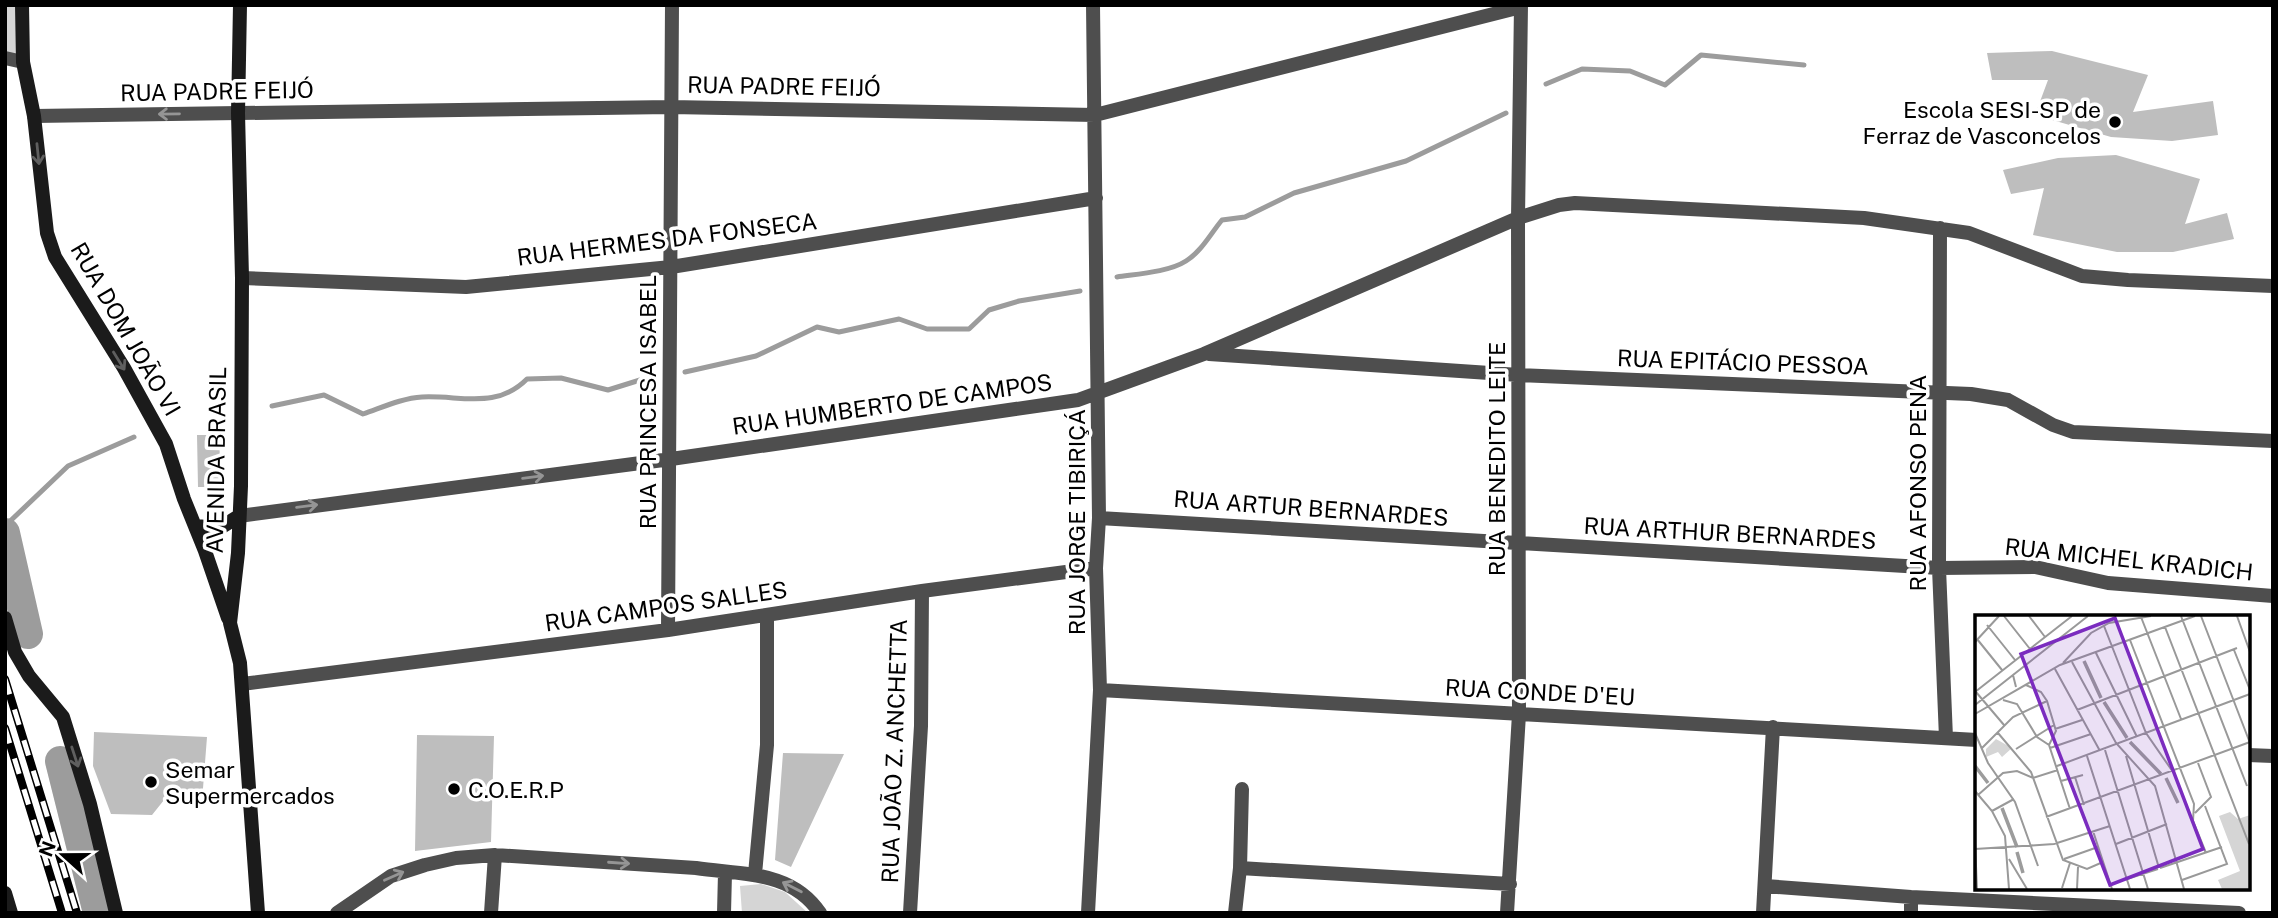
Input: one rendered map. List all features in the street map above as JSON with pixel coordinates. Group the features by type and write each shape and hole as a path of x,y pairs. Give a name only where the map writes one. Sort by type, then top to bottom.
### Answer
{"main road":[{"name":"RUA DOM JOÃO VI","path":"22,5 23,62 34,116 47,233 55,257 124,368 166,444 230,623"},
{"name":"AVENIDA BRASIL","path":"240,5 238,113 242,278 239,516 238,553 230,623 240,663 258,913"},
{"path":"195,526 220,528 239,516"},
{"path":"5,618 15,652 29,676 63,718 90,804 116,913"},
{"path":"5,893 11,913"}],"street":[{"name":"RUA PRINCESA ISABEL","path":"668,630 672,5"},
{"name":"RUA JORGE TIBIRIÇÁ","path":"1088,913 1100,690 1096,568 1100,518 1093,5"},
{"name":"RUA PADRE FEIJÓ","path":"34,116 671,107 1095,114 1521,6"},
{"name":"RUA BENEDITO LEITE","path":"1507,913 1519,714 1518,218 1521,6"},
{"path":"5,58 23,62"},
{"name":"RUA HERMES DA FONSECA","path":"242,278 466,287 671,267 1096,198"},
{"name":"RUA HUMBERTO DE CAMPOS","path":"239,516 671,459 1078,400 1204,354 1518,218 1559,205 1598,202 1864,218 1940,228 1992,241 2082,276 2273,286"},
{"name":"RUA AFONSO PENA","path":"1940,228 1939,568 1946,738"},
{"name":"RUA EPITÁCIO PESSOA","path":"1204,354 1519,375 1971,394 2008,400 2053,425 2073,432 2273,441"},
{"name":"RUA ARTUR BERNARDES","path":"1100,518 1519,543"},
{"name":"RUA ARTHUR BERNARDES","path":"1519,543 1939,568"},
{"name":"RUA MICHEL KRADICH","path":"1939,568 2035,567 2108,583 2273,596"},
{"name":"RUA CAMPOS SALLES","path":"242,684 668,630 922,591 1096,568"},
{"name":"RUA JOÃO Z. ANCHETTA","path":"910,913 921,726 922,591"},
{"path":"755,874 767,745 767,616"},
{"name":"RUA CONDE D'EU","path":"1100,690 1975,740"},
{"path":"1763,913 1773,727"},
{"path":"2250,755 2273,756"},
{"path":"1235,913 1240,868 1242,789"},
{"path":"337,913 391,876 456,858 495,855 755,874 800,890 820,913"},
{"path":"491,913 495,855"},
{"path":"1240,868 1510,884"},
{"path":"724,913 725,873"},
{"path":"1765,886 2064,908 2239,913"},
{"path":"1911,897 1911,913"}],"shaded area":[{"path":"5,5 18,5 18,57 5,54"},
{"path":"761,884 785,892 808,913 742,913 740,886"}],"building":[{"path":"2052,51 2148,75 2133,112 2213,101 2218,135 2172,141 2111,137 2035,115 2048,80 1992,80 1987,53"},
{"path":"2116,155 2200,179 2185,224 2227,213 2234,239 2173,252 2117,252 2033,235 2044,188 2011,194 2003,170 2058,158"},
{"path":"197,435 219,435 221,487 198,487"},
{"name":"Semar Supermercados","path":"94,732 207,737 202,801 164,800 152,815 111,814 93,766"},
{"name":"C.O.E.R.P","path":"417,735 494,736 491,842 415,851"},
{"path":"783,753 844,754 791,867 775,860"}],"waterway":[{"path":"1546,84 1582,69 1630,71 1665,85 1701,55 1804,65"},
{"path":"1117,277 1179,265 1197,252 1222,220 1245,217 1294,193 1406,161 1506,113"},
{"path":"685,372 756,356 817,327 839,332 899,319 927,329 969,329 989,310 1019,301 1080,291"},
{"path":"272,406 324,395 363,414 414,398 490,398 515,389 527,379 561,378 608,390 656,375"},
{"path":"5,526 68,466 134,437"},
{"path":"5,533 28,634"},
{"path":"60,761 98,913"}],"railway":[{"path":"5,679 77,913"},
{"path":"5,728 62,913"}],"place":[{"name":"Escola SESI-SP de Ferraz de Vasconcelos","path":"2115,122"},
{"name":"Semar Supermercados","path":"151,782"},
{"name":"C.O.E.R.P","path":"454,789"}]}
